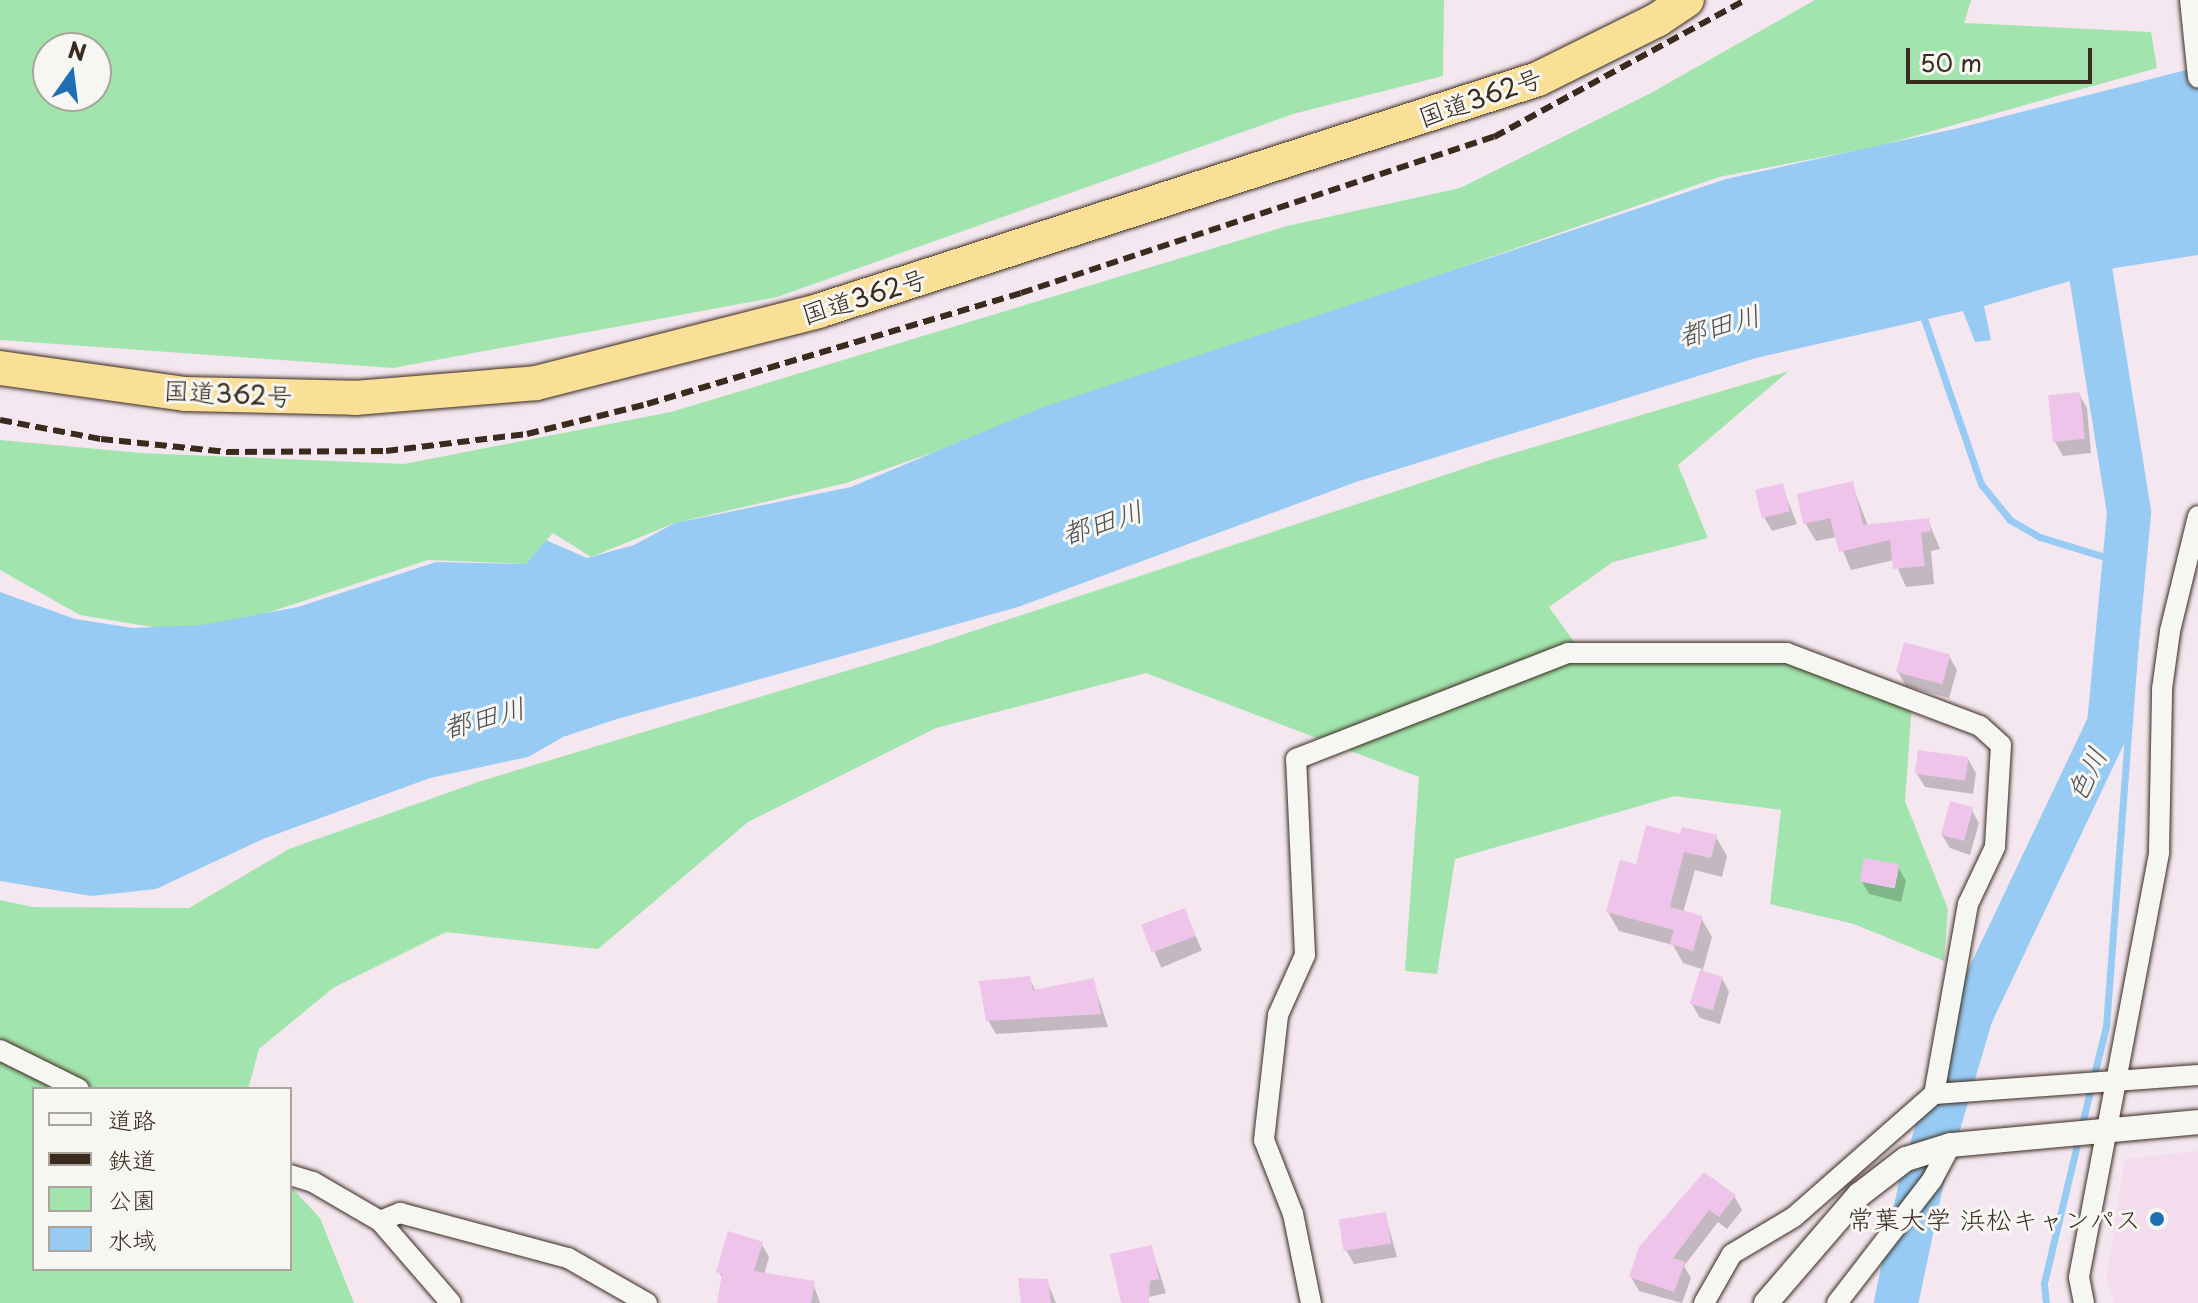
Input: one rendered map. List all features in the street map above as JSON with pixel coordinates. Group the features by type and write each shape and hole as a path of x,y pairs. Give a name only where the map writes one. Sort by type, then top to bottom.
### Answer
{"highway":[{"name":"国道362号","path":"0,368 185,394 355,398 536,383 818,311 1538,79 1687,0"}],"street":[{"path":"2190,6 2198,78"},
{"path":"2084,1303 2079,1277 2159,852 2162,689 2170,631 2198,516"},
{"path":"1311,1303 1293,1214 1264,1140 1278,1015 1305,955 1296,759 1568,653 1787,653 1980,726 2001,745 1995,847 1968,904 1934,1094"},
{"path":"0,1050 75,1087"},
{"path":"1704,1303 1732,1254 1794,1217 1934,1094 2198,1075"},
{"path":"1766,1303 1859,1195 1906,1159 1951,1145 2198,1122"},
{"path":"1837,1303 1932,1180 1951,1145"},
{"path":"292,1176 313,1182 380,1221 451,1303"},
{"path":"380,1221 400,1213 568,1258 647,1303"}],"shaded area":[{"name":"常葉大学 浜松キャンパス","path":"2198,1151 2198,1303 2114,1303 2106,1279 2125,1159"}],"green space":[{"path":"0,0 1444,0 1443,76 1293,114 777,297 393,368 0,340"},
{"path":"1815,0 1971,0 1964,23 2151,32 2157,68 1879,146 1719,177 846,483 675,523 591,557 553,533 526,564 428,560 200,635 80,615 0,570 0,440 141,453 404,464 671,412 1287,226 1460,188 1651,93"},
{"path":"1789,371 1678,465 1708,538 1613,562 1549,607 1582,653 1798,657 1912,702 1905,801 1948,909 1944,961 1854,924 1770,904 1781,810 1674,796 1455,859 1437,974 1405,971 1419,777 1146,673 936,728 748,822 598,949 446,932 333,988 259,1049 249,1087 32,1087 32,1271 292,1271 292,1188 320,1218 354,1303 0,1303 0,900 33,907 189,908 289,849 481,781 919,649 1490,460"}],"water":[{"name":"都田川","path":"2198,67 2198,255 2115,268 1984,306 1991,340 1975,342 1963,311 1756,358 1356,482 1018,607 617,719 563,737 528,757 430,778 263,839 156,889 91,896 0,881 0,592 75,619 133,628 202,625 298,607 436,562 526,564 546,540 587,558 634,545 675,523 851,487 1038,409 1726,179 1959,128"}],"building":[{"path":"2080,392 2085,439 2053,442 2048,395"},
{"path":"1853,481 1863,525 1929,518 1931,531 1921,533 1925,566 1893,569 1890,540 1839,552 1830,518 1803,524 1797,494"},
{"path":"1783,483 1790,511 1762,518 1755,490"},
{"path":"1904,642 1950,654 1942,684 1896,672"},
{"path":"1918,750 1969,757 1965,781 1915,774"},
{"path":"1950,801 1973,807 1964,841 1941,835"},
{"path":"1646,825 1680,834 1682,827 1717,835 1711,858 1684,852 1670,907 1703,916 1693,951 1670,944 1674,930 1606,912 1620,860 1636,864"},
{"path":"1864,858 1899,865 1895,888 1859,882"},
{"path":"1185,908 1196,936 1152,953 1141,925"},
{"path":"1700,970 1723,977 1713,1010 1690,1003"},
{"path":"1030,976 1033,990 1094,978 1101,1014 986,1021 979,981"},
{"path":"1704,1172 1736,1195 1719,1217 1709,1210 1673,1258 1685,1262 1674,1292 1629,1277 1639,1247"},
{"path":"1386,1212 1391,1244 1344,1251 1339,1220"},
{"path":"728,1231 763,1242 754,1271 815,1281 811,1303 717,1303 722,1274 716,1272"},
{"path":"1152,1245 1159,1279 1150,1281 1149,1303 1121,1303 1110,1254"},
{"path":"1018,1278 1048,1279 1051,1303 1021,1303"}],"waterway":[{"name":"色川","path":"1896,1303 1921,1184 1971,1015 2109,725 2129,512 2082,219"},
{"path":"1921,310 1981,484 2010,520 2040,537 2128,564 2139,588 2106,1026 2081,1128"},
{"path":"2046,1303 2044,1283 2078,1140"}],"railway":[{"path":"0,420 101,439 227,452 386,451 527,434 647,404 1021,293 1494,137 1745,0"}],"place":[{"name":"常葉大学 浜松キャンパス","path":"2157,1219"}]}
